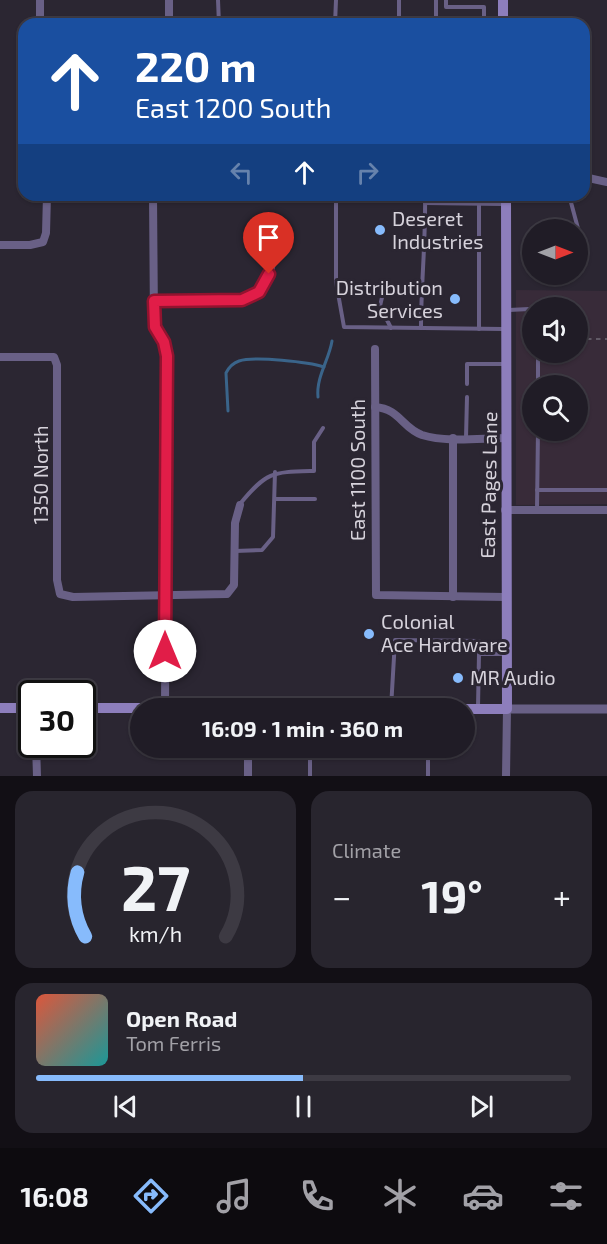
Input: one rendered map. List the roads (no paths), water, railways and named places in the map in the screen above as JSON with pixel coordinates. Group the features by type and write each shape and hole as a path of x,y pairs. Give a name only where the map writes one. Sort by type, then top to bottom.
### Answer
{"main road":[{"path":"503,0 503,18"},
{"name":"East Pages Lane","path":"506,201 507,709"},
{"path":"0,708 18,708"},
{"path":"96,708 130,708"},
{"path":"477,709 507,709"}],"street":[{"path":"40,0 40,18"},
{"path":"169,0 169,18"},
{"path":"590,178 607,182"},
{"path":"0,246 30,246 43,242 46,233 47,201"},
{"path":"153,201 155,327 164,342 167,356 165,698"},
{"path":"154,301 232,301 253,296 267,281 275,236"},
{"name":"East 1100 South","path":"375,349 374,591 379,597 453,597"},
{"name":"1350 North","path":"0,357 54,357 58,370 57,580 60,594 72,597 165,597"},
{"path":"375,407 395,413 420,435 453,438 507,438"},
{"path":"453,438 453,597 506,597"},
{"path":"165,597 219,596 230,592 234,581 235,524 240,505"},
{"path":"505,510 607,510"},
{"path":"507,709 607,709"},
{"name":"East Pages Lane","path":"506,776 507,709"},
{"path":"36,758 36,776"},
{"path":"248,758 248,776"}],"lane":[{"path":"218,0 219,18"},
{"path":"335,18 336,0"},
{"path":"399,0 399,18"},
{"path":"436,0 436,18"},
{"path":"446,0 446,7 484,7 484,18"},
{"path":"336,201 336,282 344,327 507,329"},
{"path":"421,328 421,290 425,261 425,203 497,201"},
{"path":"571,201 575,219"},
{"path":"479,203 479,329"},
{"path":"389,290 383,293 380,306 391,328"},
{"path":"413,290 421,290"},
{"path":"507,310 522,309"},
{"path":"467,384 467,364 507,364"},
{"path":"466,438 467,397"},
{"path":"240,505 251,491 275,472 314,471 314,442 323,428"},
{"path":"537,510 538,441"},
{"path":"235,550 262,550 272,540 275,472"},
{"path":"537,490 607,490"},
{"path":"275,499 315,499"},
{"path":"392,698 395,640 479,641 477,709"},
{"path":"479,654 506,654"},
{"path":"310,758 310,776"},
{"path":"428,758 428,776"}],"waterway":[{"path":"318,397 319,382 332,341"},
{"path":"228,411 226,373 237,362 269,359 324,367"}],"place":[{"name":"Deseret Industries","path":"380,230"},
{"name":"Distribution Services","path":"455,299"},
{"name":"Colonial Ace Hardware","path":"369,634"},
{"name":"MR Audio","path":"458,678"}]}
